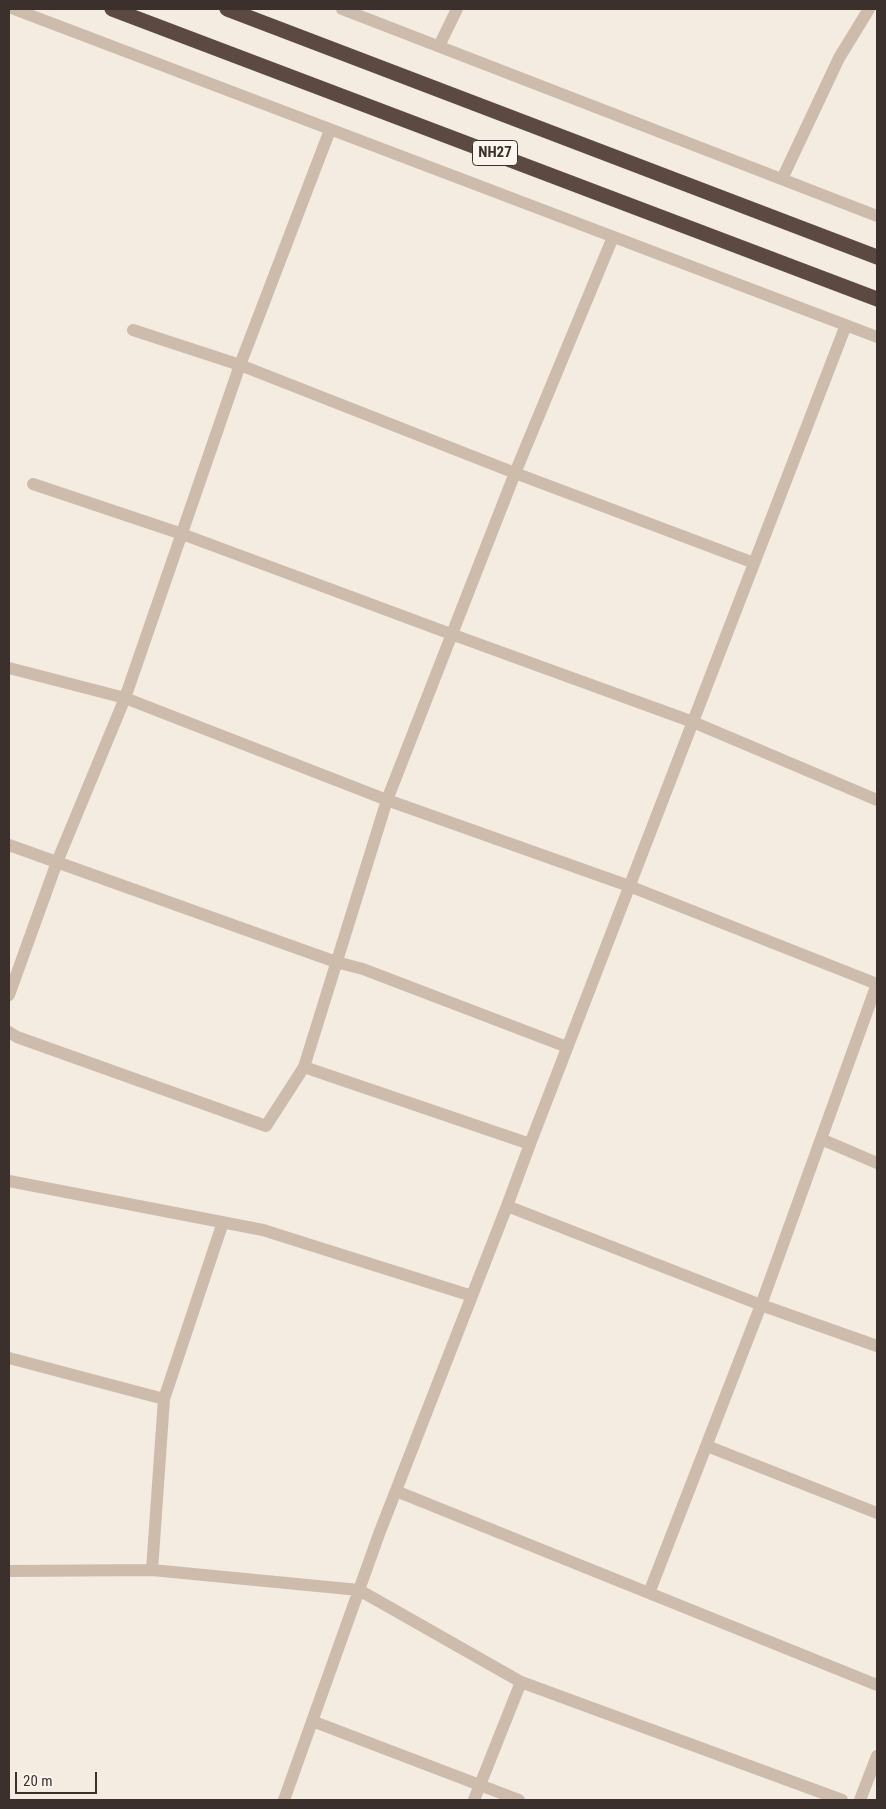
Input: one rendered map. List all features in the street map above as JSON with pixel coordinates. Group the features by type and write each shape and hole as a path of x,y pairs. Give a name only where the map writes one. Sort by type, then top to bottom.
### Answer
{"highway":[{"name":"NH27","path":"112,9 877,298"},
{"name":"NH27","path":"227,9 877,257"}],"street":[{"path":"14,9 877,337"},
{"path":"342,9 877,216"},
{"path":"439,46 457,9"},
{"path":"782,179 838,58 869,9"},
{"path":"9,996 57,862 125,698 240,365 330,130"},
{"path":"9,1032 17,1037 266,1126 304,1066 387,800 515,473 613,237"},
{"path":"284,1800 396,1491 846,325"},
{"path":"133,330 240,365 515,473 754,563"},
{"path":"33,484 182,534 693,722 877,800"},
{"path":"9,668 125,698 387,800 629,886 877,984 761,1305 649,1593"},
{"path":"9,845 336,962 363,969 567,1047"},
{"path":"304,1066 530,1144"},
{"path":"821,1139 877,1163"},
{"path":"9,1181 263,1230 472,1296"},
{"path":"507,1206 761,1305 877,1346"},
{"path":"152,1570 164,1400 223,1222"},
{"path":"9,1358 164,1400"},
{"path":"707,1446 877,1513"},
{"path":"396,1491 877,1685"},
{"path":"9,1571 152,1570 359,1590 521,1682 842,1800"},
{"path":"474,1800 521,1682"},
{"path":"312,1721 519,1800"},
{"path":"860,1800 877,1756"}]}
